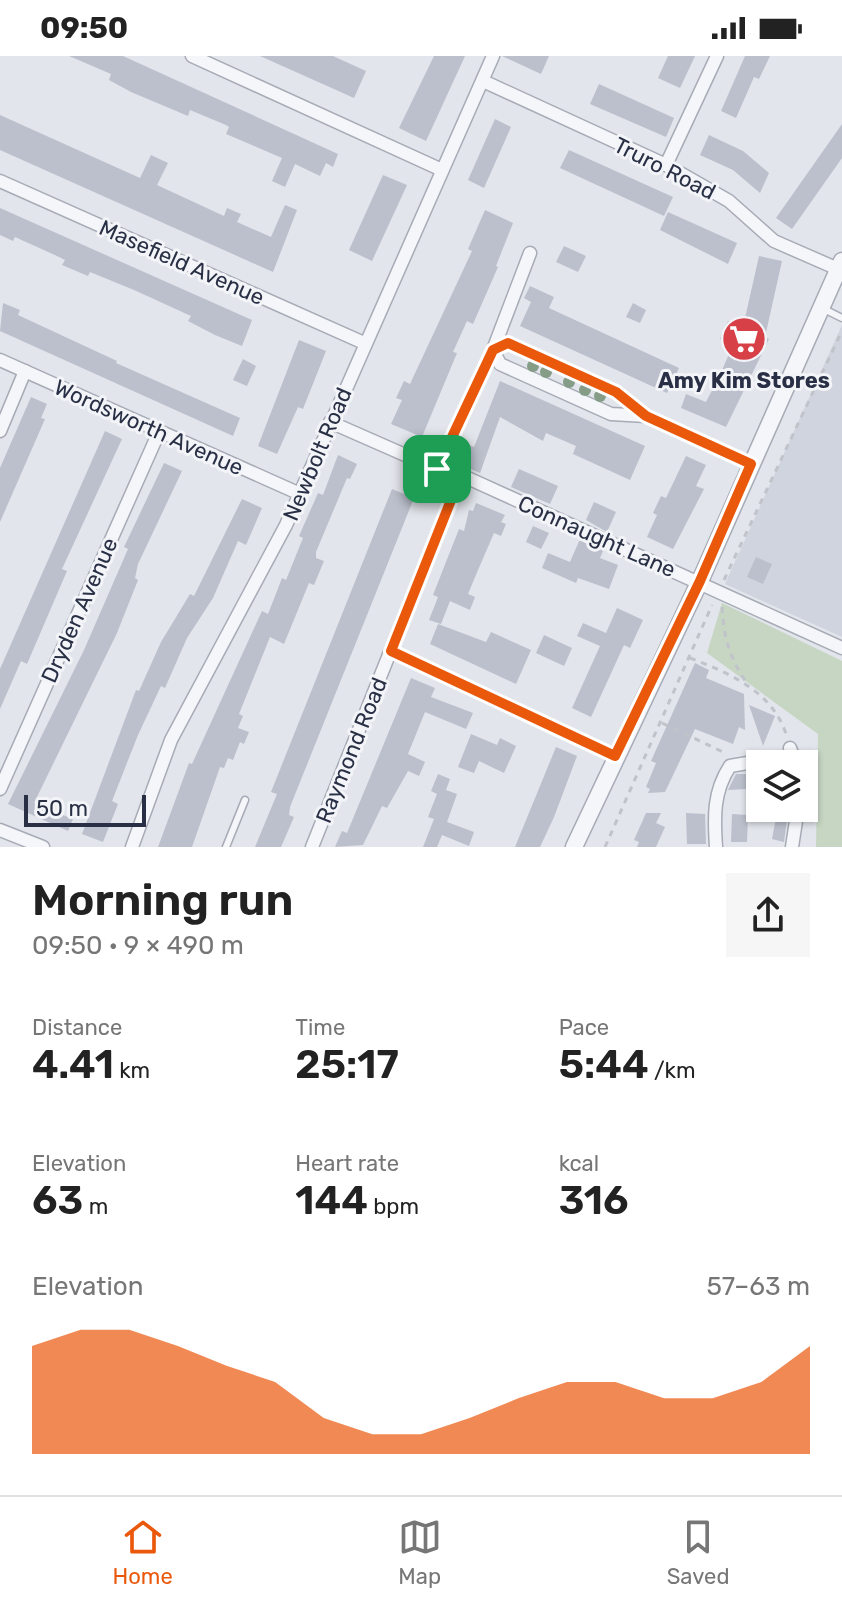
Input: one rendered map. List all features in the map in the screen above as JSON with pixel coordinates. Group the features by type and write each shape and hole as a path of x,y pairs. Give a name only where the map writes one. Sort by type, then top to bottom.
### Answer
{"street":[{"path":"192,56 442,170"},
{"name":"Newbolt Road","path":"132,847 171,740 286,525 493,56"},
{"path":"666,165 717,56"},
{"name":"Truro Road","path":"483,81 666,165 729,201 774,241 840,265"},
{"name":"Masefield Avenue","path":"0,181 364,343"},
{"path":"437,469 493,350 530,253"},
{"path":"574,847 700,581 840,265"},
{"path":"493,350 508,343 616,392 646,416 751,464"},
{"path":"493,350 500,364 611,414 646,416"},
{"name":"Wordsworth Avenue","path":"0,360 298,493"},
{"path":"0,431 25,371"},
{"name":"Connaught Lane","path":"330,422 437,469 461,475 842,648"},
{"name":"Dryden Avenue","path":"0,789 159,432"},
{"name":"Raymond Road","path":"312,847 461,475"},
{"path":"391,651 615,756"},
{"path":"716,847 715,799 730,766 746,763"},
{"path":"792,847 796,822"},
{"path":"0,830 43,847"}],"lane":[{"path":"821,308 842,318"},
{"path":"226,847 245,800"}],"path":[{"path":"715,600 722,603 724,637 731,659 751,688"},
{"path":"690,658 725,672 766,699 781,718 790,748"},
{"path":"662,723 723,752 730,766"}],"shaded area":[{"path":"842,325 842,637 725,584"}],"green space":[{"path":"722,603 842,661 842,847 816,847 818,734 707,653"}],"building":[{"path":"69,56 123,56 338,154 333,167 326,163 320,176 295,164 285,187 272,181 282,158 226,134 229,127 226,125 190,110 188,116 131,92 109,80 111,74"},
{"path":"260,56 333,56 366,71 354,98"},
{"path":"434,56 465,56 426,141 399,128"},
{"path":"502,56 549,56 541,74"},
{"path":"668,56 695,56 680,88 658,78"},
{"path":"745,56 770,56 759,79 754,77 736,118 721,111"},
{"path":"599,84 674,118 666,137 590,104"},
{"path":"0,115 140,178 151,155 168,163 157,185 224,216 227,208 241,214 237,222 271,237 285,205 297,210 273,272 0,150"},
{"path":"495,119 511,127 484,188 468,180"},
{"path":"842,124 842,158 792,229 776,218"},
{"path":"709,135 743,151 769,173 760,193 733,170 700,155"},
{"path":"569,150 673,197 664,216 560,168"},
{"path":"383,175 407,185 372,261 349,250"},
{"path":"0,208 252,320 242,346 188,321 191,316 90,272 88,276 62,265 65,260 15,237 13,241 0,235"},
{"path":"485,210 513,223 473,324 467,321 453,352 457,353 422,437 391,424 402,400 396,398 404,381 410,384 472,251 468,249"},
{"path":"668,212 737,243 728,264 660,230"},
{"path":"564,246 586,256 578,272 556,262"},
{"path":"759,256 782,261 765,337 769,339 726,427 681,408 686,394 706,402 719,377 733,345 720,339 728,321 743,327"},
{"path":"530,286 554,297 549,308 679,368 667,393 520,326 531,302 524,298"},
{"path":"3,303 20,310 18,315 116,363 240,418 233,436 0,331"},
{"path":"633,303 646,310 640,323 626,317"},
{"path":"299,340 326,351 303,409 298,407 277,454 258,446"},
{"path":"243,359 256,366 247,386 233,380"},
{"path":"500,381 645,446 630,480 573,454 576,446 546,433 543,441 500,417 480,473 457,463 465,443 474,447"},
{"path":"31,397 47,404 41,418 45,419 0,522 0,468"},
{"path":"105,431 122,439 62,569 67,571 27,664 21,661 0,709 0,669"},
{"path":"338,455 357,464 350,479 347,478 316,552 316,558 324,561 314,585 309,583 284,644 270,637 239,714 243,716 238,728 249,732 244,744 240,742 233,760 228,758 224,768 220,767 192,847 158,847 189,763 192,764 262,611 268,614 282,578 286,580 303,538 299,536 318,493 323,495"},
{"path":"686,456 706,465 696,486 704,489 673,549 647,537 661,496 666,498"},
{"path":"164,463 182,471 138,564 135,578 138,580 117,633 34,803 73,819 68,831 8,804 84,650 128,549 124,547"},
{"path":"519,469 558,486 550,504 511,487"},
{"path":"392,489 414,498 290,807 289,815 294,817 281,847 255,847 277,794 271,792"},
{"path":"242,499 262,508 246,545 238,541 213,598 187,638 165,688 161,686 112,801 118,804 103,842 82,834 136,690 139,691 161,642 190,594 194,596"},
{"path":"594,502 616,512 607,532 586,520"},
{"path":"476,503 505,515 501,522 506,524 501,536 494,533 478,570 468,594 475,597 470,610 450,601 441,624 429,620 438,597 433,595 459,529 464,531 469,510 473,511"},
{"path":"533,526 549,533 541,549 526,542"},
{"path":"580,539 600,548 603,551 600,558 618,565 609,589 578,578 576,583 542,568 548,553 570,562"},
{"path":"756,557 772,564 763,584 747,577"},
{"path":"617,608 643,620 630,648 624,645 591,717 572,708 600,646 577,636 583,623 606,633"},
{"path":"438,624 486,642 491,632 531,650 516,684 430,644"},
{"path":"544,635 572,648 564,666 536,653"},
{"path":"695,663 709,670 706,678 744,694 745,730 739,727 733,744 695,729 665,792 648,793 650,789 646,787 656,763 651,761"},
{"path":"411,678 435,688 431,697 473,713 466,729 425,712 408,754 425,762 419,776 408,771 387,808 382,806 363,845 335,847 342,831 347,833"},
{"path":"749,705 775,716 763,746"},
{"path":"471,734 497,745 500,738 516,746 504,773 479,761 474,773 458,767"},
{"path":"556,747 577,756 554,817 540,847 515,847"},
{"path":"438,774 450,779 446,790 457,794 447,822 474,832 469,846 442,835 437,847 423,847 434,819 428,817 437,794 431,791"},
{"path":"736,774 746,774 746,789 728,790"},
{"path":"646,813 661,813 656,823 665,827 656,847 637,847 639,842 634,840"},
{"path":"686,813 705,814 706,844 687,844"},
{"path":"732,814 746,815 747,842 731,842"},
{"path":"775,822 787,822 784,842 772,839"}],"place":[{"name":"Amy Kim Stores","path":"744,339"}],"route":[{"path":"508,343 616,392 646,416 751,464 700,581 615,756 391,651 461,475 437,469 493,350 508,343"}]}
